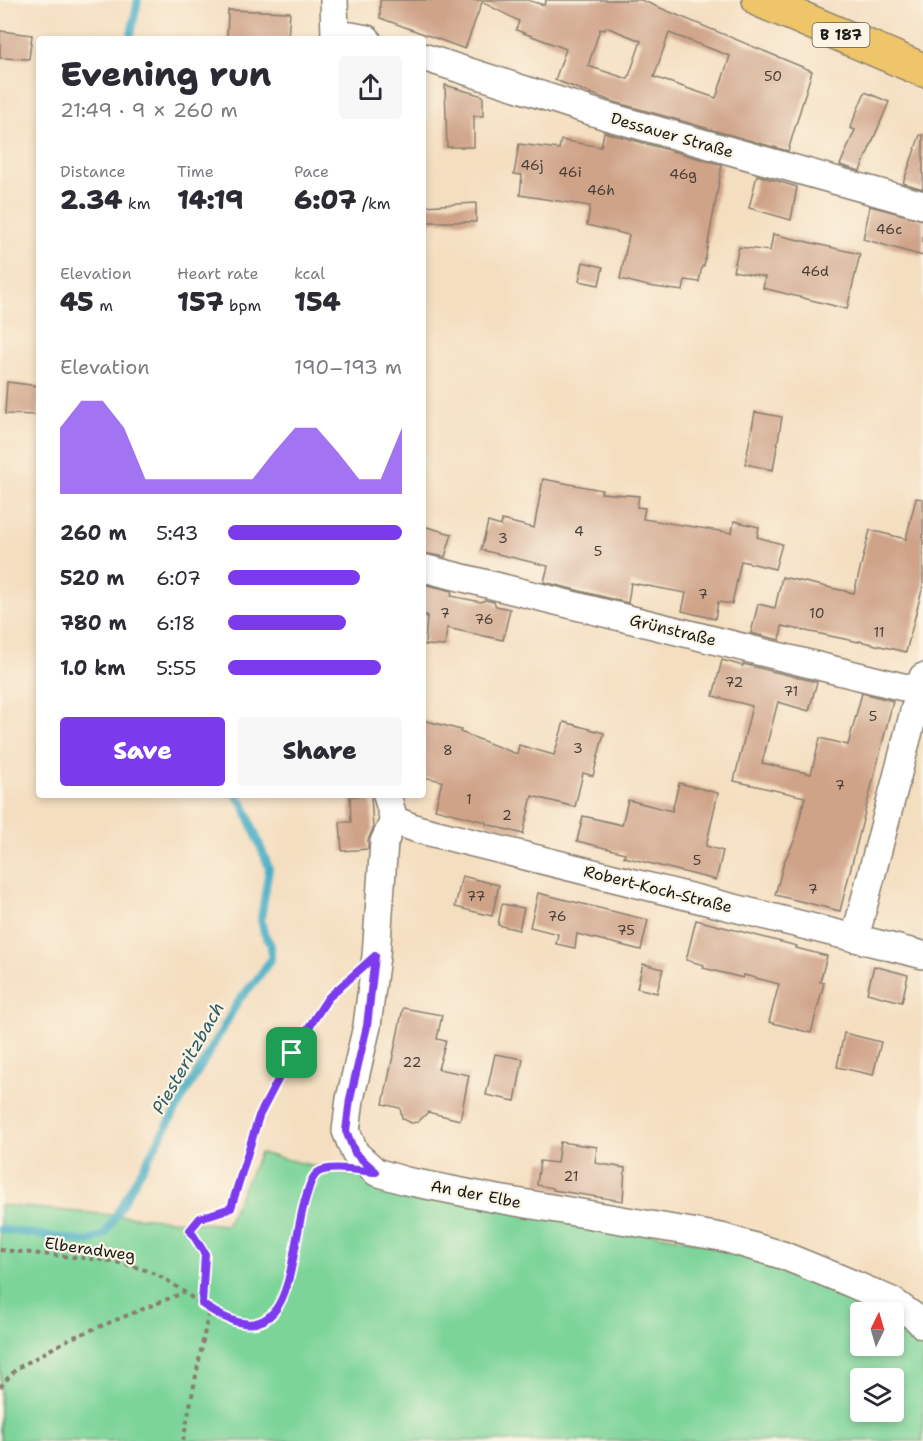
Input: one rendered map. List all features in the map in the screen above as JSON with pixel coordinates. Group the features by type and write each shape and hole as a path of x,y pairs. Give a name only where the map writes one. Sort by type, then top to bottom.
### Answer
{"main road":[{"name":"B 187","path":"772,3 923,70"}],"street":[{"path":"334,0 335,36"},
{"name":"Dessauer Straße","path":"426,58 606,116 923,206"},
{"name":"Grünstraße","path":"426,569 922,687"},
{"path":"855,938 922,687"},
{"name":"Robert-Koch-Straße","path":"391,807 417,829 923,955"},
{"name":"An der Elbe","path":"391,807 384,842 367,1026 350,1099 346,1131 355,1153 376,1172 406,1181 721,1238 782,1256 892,1301 923,1325"}],"path":[{"path":"202,1304 205,1254 190,1230 200,1218 231,1208 259,1116 292,1053 328,998 375,956"},
{"name":"Elberadweg","path":"0,1250 110,1261 136,1267 160,1276 209,1310 248,1325 263,1321 273,1314 281,1301 287,1287 305,1200 313,1176 319,1171 328,1169 376,1172"},
{"path":"0,1387 16,1369 69,1339 186,1292"},
{"path":"183,1441 209,1310"}],"green space":[{"path":"260,1153 376,1181 735,1249 864,1302 850,1302 850,1356 904,1356 904,1325 923,1341 923,1441 0,1441 0,1205 226,1225"}],"building":[{"path":"380,0 527,0 544,5 546,0 641,0 812,71 788,151 611,101 555,80 566,49 516,30 519,21 482,2 465,49 380,18","holes":["606,27 641,41 628,79 588,66 600,29 605,30","669,33 730,56 716,98 654,77"]},
{"path":"228,10 290,12 288,36 227,36"},
{"path":"0,31 32,35 29,59 0,58"},
{"path":"445,85 483,96 483,116 474,116 474,147 447,147"},
{"path":"865,92 889,102 860,171 840,165 855,130 850,128"},
{"path":"604,132 722,165 704,266 702,266 699,282 685,280 683,291 620,279 629,235 587,225 590,206 520,195 522,175 514,174 519,144 559,149 561,140 601,147"},
{"path":"920,135 923,135 923,189 903,183"},
{"path":"757,175 797,187 791,220 749,208"},
{"path":"476,203 476,222 426,222 426,206"},
{"path":"870,206 923,220 923,256 863,239"},
{"path":"773,234 860,254 847,309 763,288 765,277 733,271 739,247 770,251"},
{"path":"583,262 603,267 599,285 579,281"},
{"path":"7,382 36,386 36,415 5,414"},
{"path":"755,412 782,417 773,470 745,464"},
{"path":"543,479 602,490 601,493 639,496 637,507 645,508 643,519 732,533 734,521 759,527 757,537 782,544 775,569 741,561 732,604 718,602 715,619 682,611 686,593 631,583 628,603 544,582 548,566 481,550 488,522 501,526 502,520 534,528"},
{"path":"916,498 923,499 923,586 906,652 782,626 780,640 751,633 758,604 775,608 782,577 854,593 870,530 906,539"},
{"path":"426,527 452,534 445,557 426,554"},
{"path":"426,585 452,591 451,596 481,602 485,600 494,602 496,606 510,609 503,640 447,628 445,646 426,645"},
{"path":"722,660 817,682 809,711 778,702 762,763 811,774 820,738 848,745 862,693 893,701 840,911 775,895 784,862 794,841 805,797 734,781 752,706 713,696"},
{"path":"426,721 461,730 460,732 517,754 519,745 554,755 564,722 604,733 593,776 583,773 575,807 532,796 523,834 435,809 442,781 426,778"},
{"path":"679,783 718,793 706,846 723,851 716,880 624,857 625,853 577,841 583,816 622,825 628,800 672,811"},
{"path":"350,798 371,798 373,829 368,840 368,849 342,851 340,822 351,822"},
{"path":"462,876 499,885 492,916 455,907"},
{"path":"538,893 648,920 641,950 577,934 575,948 556,944 558,934 530,927"},
{"path":"502,904 524,908 519,930 498,925"},
{"path":"696,920 827,956 820,982 824,983 811,1033 769,1022 779,984 703,968 704,965 686,960"},
{"path":"643,964 663,969 657,993 637,988"},
{"path":"874,966 908,975 902,1002 867,993"},
{"path":"403,1008 442,1015 437,1039 446,1041 438,1069 469,1075 460,1120 428,1112 418,1122 411,1123 402,1118 400,1108 383,1104"},
{"path":"844,1033 881,1042 873,1075 837,1067"},
{"path":"495,1054 523,1059 515,1101 486,1095"},
{"path":"560,1142 597,1147 595,1163 625,1168 623,1201 553,1190 553,1188 537,1185 540,1161 557,1163"}],"waterway":[{"name":"Piesteritzbach","path":"131,36 138,0"},
{"name":"Piesteritzbach","path":"0,1229 88,1242 105,1234 239,1000 271,959 271,945 264,933 261,919 269,868 243,803 238,798"}],"route":[{"path":"375,956 367,1026 350,1099 346,1131 355,1153 376,1172 328,1169 319,1171 313,1176 305,1200 287,1287 281,1301 273,1314 263,1321 248,1325 209,1310 202,1304 205,1254 190,1230 200,1218 231,1208 259,1116 292,1053 328,998 375,956"}]}
